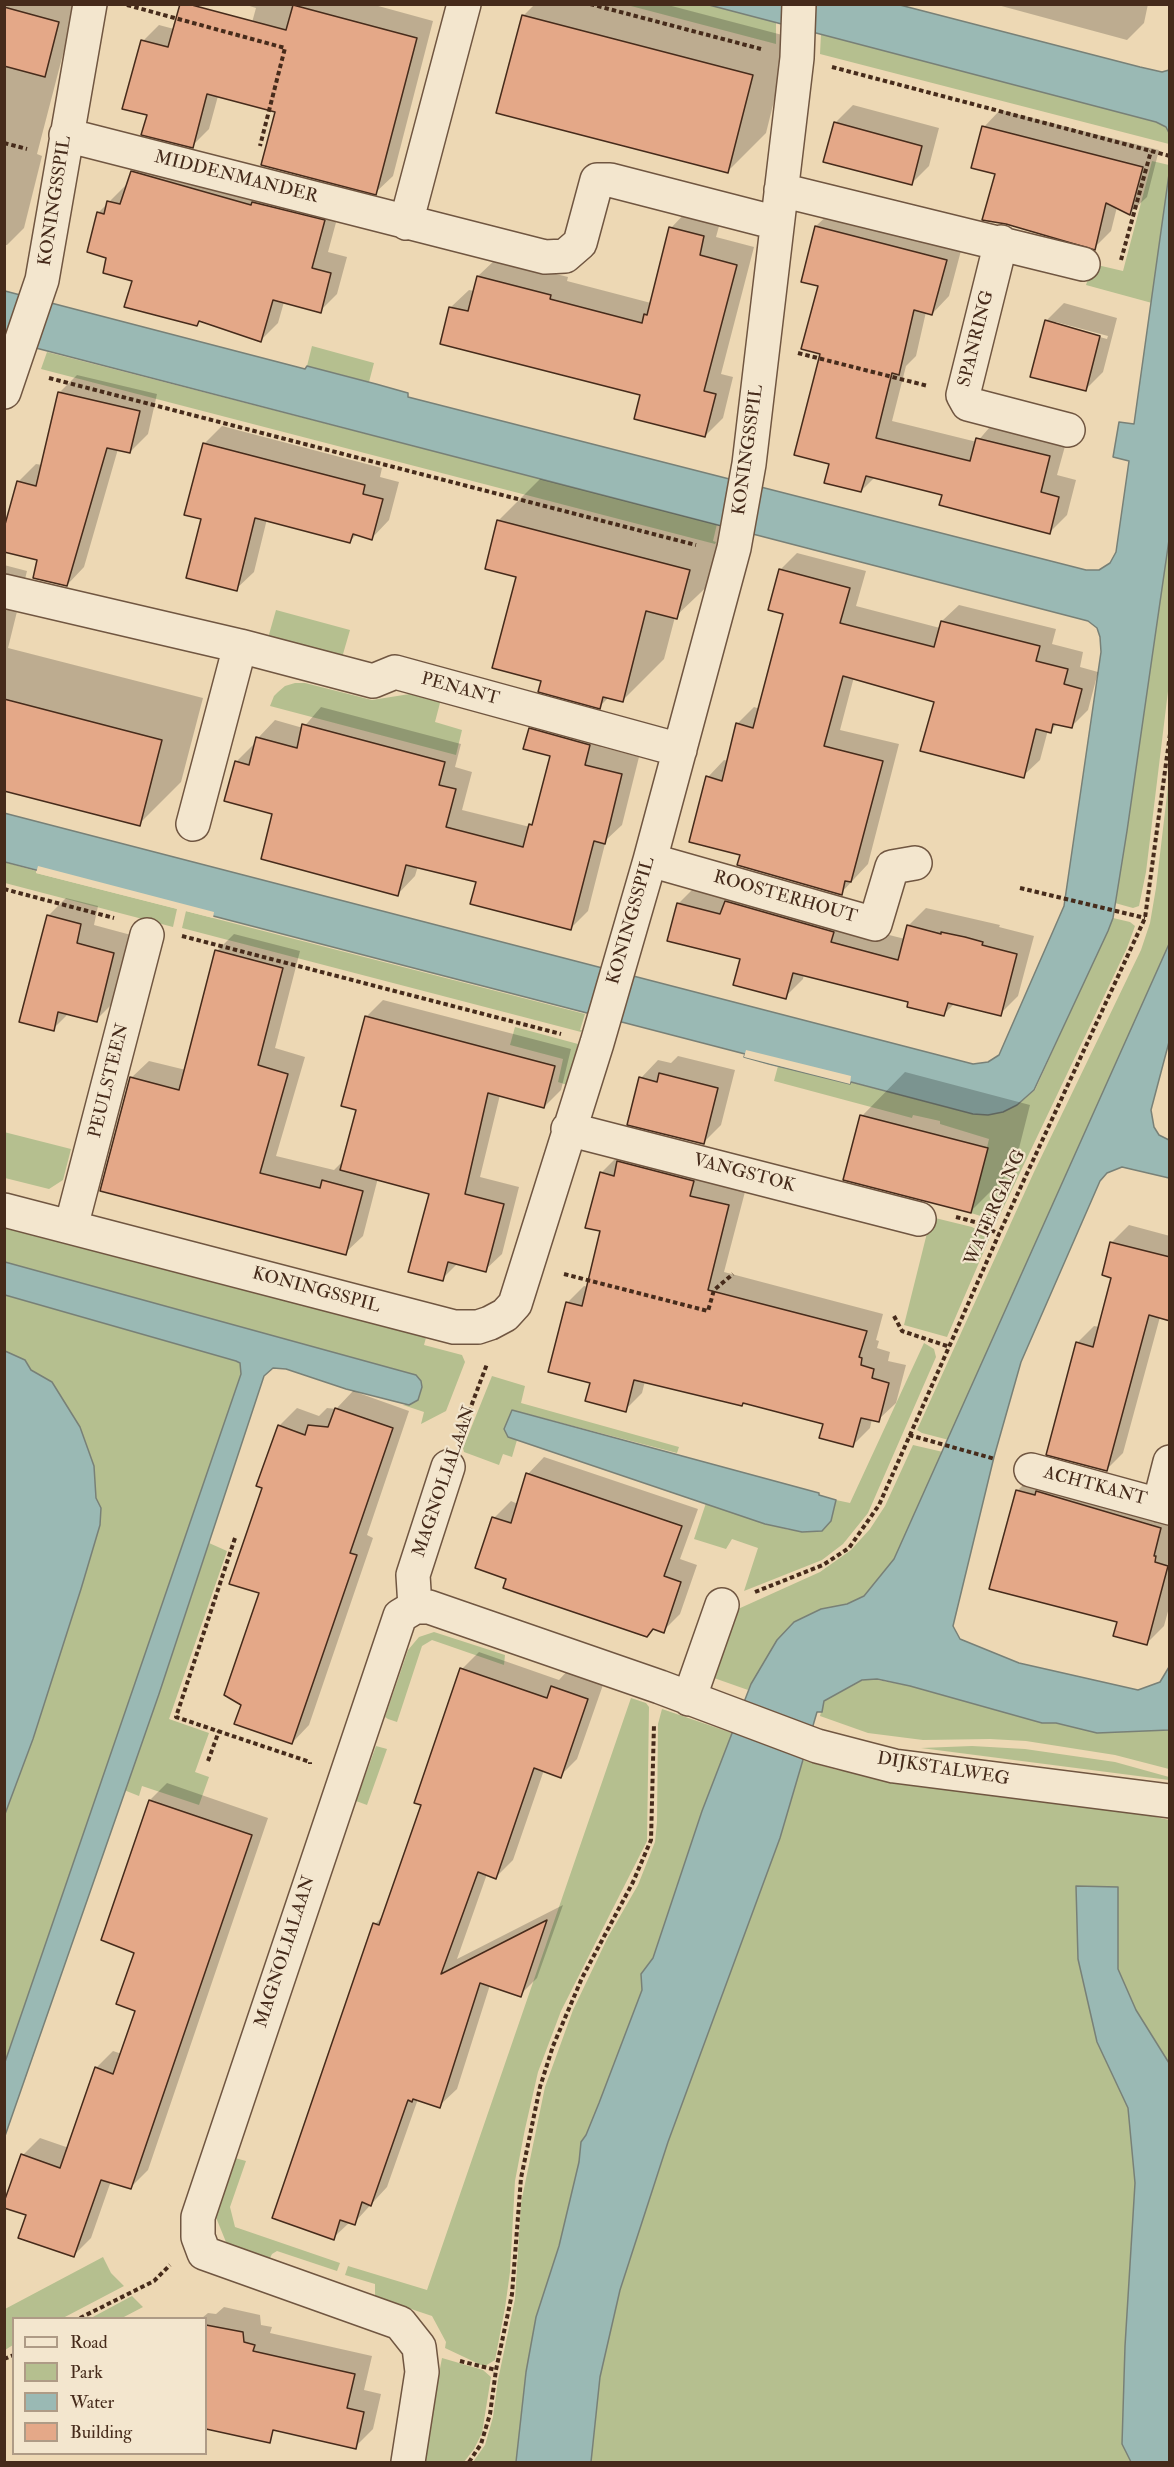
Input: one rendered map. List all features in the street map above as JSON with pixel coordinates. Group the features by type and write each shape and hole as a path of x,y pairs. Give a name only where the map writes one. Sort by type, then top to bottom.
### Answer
{"street":[{"name":"KONINGSSPIL","path":"13,371 42,280 90,4"},
{"path":"406,223 464,4"},
{"name":"KONINGSSPIL","path":"4,1210 454,1327 478,1327 490,1323 506,1315 515,1304 598,1039 650,860 734,552 749,464 798,51 799,4"},
{"name":"MIDDENMANDER","path":"66,135 545,257 565,256 580,243 597,180 610,180 777,223"},
{"path":"781,189 1083,264"},
{"name":"SPANRING","path":"1001,242 963,395 968,404 1068,430"},
{"name":"PENANT","path":"4,591 240,646 373,681 395,672 680,750"},
{"path":"194,824 240,646"},
{"name":"ROOSTERHOUT","path":"650,860 875,924 892,867 915,863"},
{"name":"PEULSTEEN","path":"71,1227 162,935"},
{"name":"VANGSTOK","path":"568,1129 919,1219"},
{"name":"ACHTKANT","path":"1018,1466 1164,1506 1170,1462"},
{"name":"MAGNOLIALAAN","path":"198,2237 198,2217 400,1616 415,1607 413,1575 448,1467"},
{"path":"674,1693 722,1605"},
{"name":"DIJKSTALWEG","path":"415,1607 429,1607 817,1746 894,1766 1170,1801"},
{"path":"198,2237 204,2253 400,2323 419,2347 422,2372 408,2463"}],"path":[{"path":"123,4 285,48 251,182"},
{"path":"590,4 798,51 1170,156"},
{"path":"1083,264 1097,260 1120,266 1153,152"},
{"path":"763,344 963,395"},
{"path":"13,371 734,552"},
{"name":"WATERGANG","path":"722,1605 823,1565 849,1548 879,1505 999,1234 1145,918 1170,734"},
{"path":"1020,888 1132,917 1145,918"},
{"path":"4,889 116,918"},
{"path":"162,935 598,1039"},
{"path":"529,1265 708,1311 714,1290 734,1274"},
{"path":"894,1316 902,1331 950,1347"},
{"name":"MAGNOLIALAAN","path":"448,1467 494,1347 490,1323"},
{"path":"909,1435 1018,1466"},
{"path":"235,1538 176,1717 310,1762 307,1772"},
{"path":"469,2463 481,2444 490,2414 496,2370 512,2294 520,2178 540,2087 553,2046 582,1978 633,1882 651,1840 654,1719 674,1693"},
{"path":"208,1761 219,1731"},
{"path":"84,2317 154,2281 198,2237"}],"green space":[{"path":"627,5 709,5 776,22 776,44"},
{"path":"821,34 1156,122 1166,127 1169,133 1169,144 820,54"},
{"path":"1152,161 1169,165 1169,174 1152,303 1086,285 1093,264 1123,271"},
{"path":"312,346 374,363 369,382 307,366"},
{"path":"47,352 717,524 713,541 716,542 715,544 41,369"},
{"path":"1169,533 1169,683 1146,872 1139,906 1133,908 1115,903"},
{"path":"276,610 350,630 341,661 268,638"},
{"path":"305,683 372,700 416,693 441,699 435,722 462,730 456,755 270,706 278,692 285,686"},
{"path":"1169,778 1169,944 949,1440 922,1433 917,1430 1034,1172 1141,950 1150,923 1156,888"},
{"path":"4,862 36,871 36,873 177,909 173,927 5,883"},
{"path":"186,911 585,1014 580,1030 582,1030 581,1032 182,928"},
{"path":"1113,918 1130,922 1135,926 1127,948 997,1221 971,1213 989,1139 940,1124 940,1121 913,1115 912,1118 774,1081 778,1066 973,1114 1017,1105 1035,1090"},
{"path":"515,1027 578,1044 567,1085 558,1082 563,1059 510,1045"},
{"path":"4,1132 71,1149 63,1180 49,1189 5,1178"},
{"path":"931,1217 972,1227 990,1237 947,1337 904,1325"},
{"path":"4,1226 427,1334 424,1345 462,1355 465,1362 446,1411 421,1424 424,1412 403,1405 408,1405 416,1375 5,1262"},
{"path":"5,1295 236,1361 240,1363 241,1374 5,2062 5,1814 33,1739 81,1589 100,1525 101,1508 96,1498 94,1466 80,1427 52,1382 31,1370 25,1360 5,1351"},
{"path":"924,1343 934,1349 936,1357 868,1513 843,1544 822,1560 744,1591 758,1548 732,1539 726,1549 694,1539 706,1503 789,1530 822,1531 831,1521 836,1500 850,1503"},
{"path":"492,1376 525,1386 521,1403 679,1447 677,1453 512,1410 508,1437 517,1440 512,1457 503,1454 499,1465 464,1452 463,1448"},
{"path":"913,1445 943,1452 894,1559 864,1596 847,1604 821,1609 748,1690 714,1678 738,1609 820,1572 851,1550 870,1529 885,1506"},
{"path":"209,1543 227,1551 169,1719 209,1733 195,1772 209,1777 199,1805 142,1786 139,1796 124,1790 159,1694"},
{"path":"434,1632 505,1655 504,1665 432,1640 422,1646 397,1722 388,1719 385,1717 408,1650 419,1637"},
{"path":"867,1678 910,1686 1042,1723 1056,1723 1097,1733 1169,1730 1169,1769 1115,1755 1026,1741 923,1740 868,1733 820,1716 824,1701"},
{"path":"631,1698 646,1703 649,1707 647,1841 561,2011 538,2072 515,2181 510,2272 505,2308 495,2360 485,2366 445,2348 446,2342 432,2316 375,2297 375,2284 345,2275 348,2266 427,2290"},
{"path":"662,1709 732,1733 702,1811 653,1958 641,1974 642,1990 599,2103 581,2142 579,2162 559,2246 536,2317 526,2372 516,2462 473,2462 485,2445 493,2417 498,2380 515,2299 521,2203 545,2087 573,2010 608,1937 638,1885 655,1842 658,1724"},
{"path":"376,1746 387,1749 367,1805 356,1801"},
{"path":"972,1746 1025,1749 1115,1762 1169,1777 1169,1780 921,1748"},
{"path":"802,1760 837,1770 1104,1805 1169,1820 1169,2063 1136,2010 1118,1969 1118,1887 1076,1886 1078,1959 1097,2042 1128,2108 1135,2183 1125,2346 1122,2444 1131,2462 591,2462 600,2377 620,2290 668,2142 780,1838"},
{"path":"235,2158 246,2161 230,2207 235,2227 340,2263 337,2271 277,2251 269,2260 228,2247 215,2215"},
{"path":"103,2257 111,2273 124,2286 65,2317 12,2317 12,2346 5,2350 5,2309"},
{"path":"132,2296 143,2307 124,2317 93,2317"},
{"path":"442,2358 483,2370 491,2377 482,2433 464,2462 422,2462"}],"water":[{"path":"709,5 900,5 1140,67 1162,72 1169,70 1169,133 1166,127 1156,122"},
{"path":"1169,174 1170,533 1113,918 1034,1090 1017,1105 1003,1112 988,1115 973,1114 851,1082 850,1084 769,1064 744,1057 745,1054 5,862 4,813 973,1064 988,1062 999,1055 1064,906 1101,652 1097,628 1088,621 5,340 5,291 305,369 307,366 408,393 408,397 1086,570 1099,570 1110,563 1116,552 1129,461 1113,457 1119,422 1134,424"},
{"path":"1169,944 1169,1042 1151,1110 1154,1127 1159,1135 1169,1140 1169,1178 1122,1167 1107,1173 1100,1181 1021,1362 994,1457 953,1626 960,1639 1019,1663 1138,1690 1160,1682 1169,1667 1169,1730 1097,1733 1056,1723 1042,1723 877,1679 862,1680 824,1701 822,1712 817,1712 780,1838 668,2142 620,2290 600,2377 591,2462 516,2462 526,2372 536,2317 559,2246 579,2162 581,2142 599,2103 642,1990 641,1974 653,1958 702,1811 751,1684 777,1640 794,1622 821,1609 847,1604 864,1596 894,1559"},
{"path":"5,1262 416,1375 422,1387 418,1400 409,1405 346,1389 286,1369 273,1368 264,1376 159,1694 5,2136 5,2062 241,1374 240,1363 236,1361 5,1295"},
{"path":"5,1351 25,1360 31,1370 52,1382 80,1427 94,1466 96,1498 101,1508 100,1525 81,1589 33,1739 5,1814"},
{"path":"512,1410 819,1493 819,1495 836,1500 831,1521 822,1531 802,1532 765,1524 508,1437 504,1429"},
{"path":"1076,1886 1118,1887 1118,1969 1136,2010 1169,2063 1169,2462 1131,2462 1122,2444 1125,2346 1135,2183 1128,2108 1097,2042 1078,1959"}],"pier":[{"path":"38,866 214,912 213,918 36,873"},
{"path":"746,1050 851,1076 850,1084 744,1057"}],"building":[{"path":"180,4 188,4 286,30 293,5 417,38 376,195 261,165 275,112 207,94 193,148 141,135 147,115 122,109 141,40 168,47"},
{"path":"4,7 59,22 45,77 4,66"},
{"path":"522,15 753,75 728,173 496,113"},
{"path":"834,122 922,146 912,185 823,162"},
{"path":"982,126 1143,167 1130,215 1106,203 1095,250 1006,224 982,220 995,174 971,168"},
{"path":"131,171 251,205 252,202 325,220 312,268 331,273 321,313 273,300 261,342 199,321 197,326 124,307 132,281 103,273 106,258 87,252 97,212 104,214 107,201 120,204"},
{"path":"815,226 947,260 932,315 914,310 899,375 892,373 876,438 970,461 976,438 1050,456 1041,492 1059,497 1050,534 939,505 942,495 866,476 861,492 824,483 829,464 794,455 820,354 801,349 818,286 801,282"},
{"path":"669,227 704,236 700,255 737,265 704,391 716,394 705,437 634,419 640,395 440,344 449,307 468,311 477,276 551,295 550,299 642,323 644,314 647,315"},
{"path":"1045,320 1100,336 1086,391 1030,377"},
{"path":"58,392 140,411 130,453 107,448 67,586 33,578 37,560 4,552 4,528 17,481 36,486"},
{"path":"203,443 365,485 363,494 383,499 372,540 353,534 350,543 255,518 237,591 186,578 201,519 184,515"},
{"path":"497,520 690,570 677,619 646,611 623,702 603,697 600,709 538,692 541,681 492,668 516,577 485,569"},
{"path":"779,569 850,588 840,623 934,647 941,621 1040,646 1036,661 1068,669 1064,684 1082,689 1072,728 1053,724 1051,733 1036,729 1024,778 920,751 934,702 843,676 824,746 883,761 851,882 845,881 842,895 737,865 740,855 689,842 706,776 722,781 736,723 753,728 783,614 768,610"},
{"path":"4,699 162,740 140,826 4,791"},
{"path":"302,724 445,762 439,785 456,789 446,827 523,847 529,824 532,825 550,756 523,749 529,728 590,745 585,765 622,774 605,844 594,841 571,930 470,904 476,882 406,865 398,896 261,859 272,814 224,801 235,761 249,765 256,737 297,748"},
{"path":"725,901 834,932 831,942 898,960 907,925 941,934 941,932 965,937 983,942 982,945 1017,954 1001,1016 948,1003 944,1016 907,1007 908,1002 793,973 786,999 733,985 740,959 667,941 677,903 720,914"},
{"path":"47,915 81,924 77,943 114,953 97,1022 58,1012 54,1031 19,1022"},
{"path":"215,950 283,968 258,1065 288,1074 260,1173 320,1188 322,1180 363,1191 346,1255 100,1191 130,1077 179,1090"},
{"path":"365,1016 555,1066 544,1108 488,1093 465,1194 504,1204 486,1272 448,1262 443,1281 408,1272 429,1194 340,1170 356,1110 341,1106"},
{"path":"659,1073 718,1088 704,1144 627,1125 639,1077 657,1082"},
{"path":"860,1115 988,1148 971,1213 843,1180"},
{"path":"617,1161 694,1181 690,1196 729,1205 708,1290 867,1331 859,1357 862,1358 861,1365 874,1369 872,1378 889,1383 879,1422 861,1418 853,1447 819,1438 823,1424 743,1403 742,1406 634,1380 626,1412 585,1401 590,1383 548,1372 566,1302 582,1306 600,1231 585,1228 600,1172 614,1176"},
{"path":"1110,1242 1170,1257 1170,1321 1149,1315 1107,1471 1046,1455 1076,1342 1093,1347 1111,1278 1102,1275"},
{"path":"335,1408 393,1428 350,1553 357,1555 292,1744 234,1724 241,1705 224,1695 259,1593 229,1584 262,1488 256,1486 278,1425 305,1435 308,1425 328,1427"},
{"path":"526,1473 682,1526 664,1576 681,1582 664,1633 653,1629 647,1637 529,1597 503,1588 506,1579 475,1568 492,1517 511,1523"},
{"path":"1016,1490 1035,1495 1036,1491 1161,1528 1154,1556 1156,1556 1155,1562 1168,1566 1147,1645 1113,1636 1117,1622 989,1589"},
{"path":"460,1668 547,1698 551,1686 588,1699 561,1778 534,1768 496,1879 478,1872 441,1974 547,1920 521,1997 480,1983 440,2108 413,2099 412,2102 408,2100 371,2206 362,2202 355,2225 340,2220 334,2240 272,2218 373,1923 379,1925 421,1805 414,1803"},
{"path":"149,1800 252,1835 131,2189 101,2180 74,2257 18,2238 26,2215 4,2208 4,2202 21,2154 60,2168 95,2067 113,2074 135,2011 116,2004 134,1953 101,1940"},
{"path":"207,2325 243,2332 244,2342 255,2345 253,2351 355,2374 347,2408 364,2412 356,2449 273,2430 270,2443 207,2429"}]}
